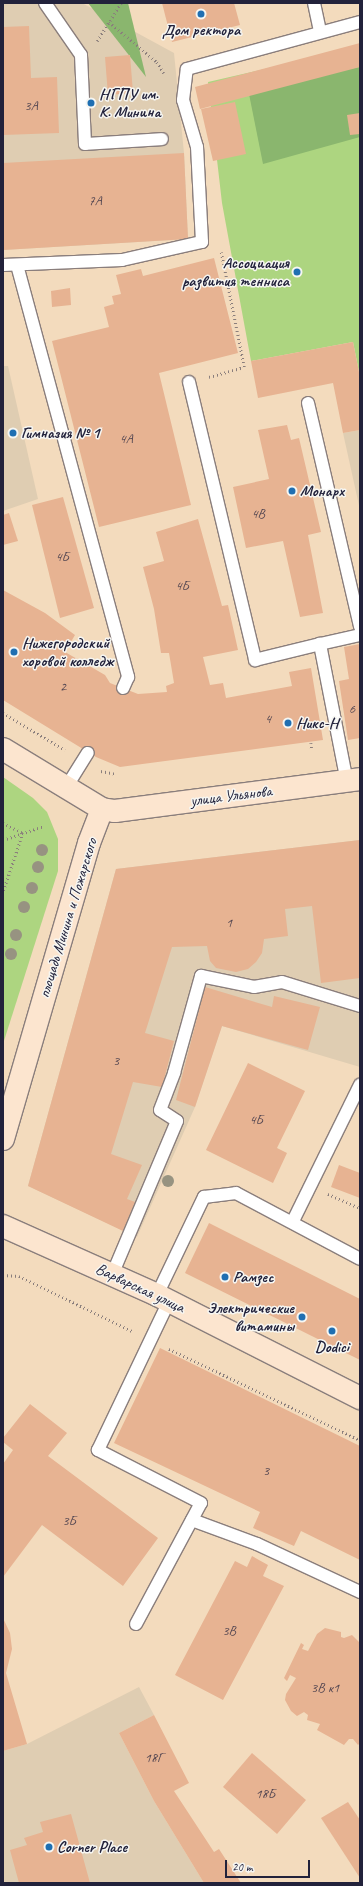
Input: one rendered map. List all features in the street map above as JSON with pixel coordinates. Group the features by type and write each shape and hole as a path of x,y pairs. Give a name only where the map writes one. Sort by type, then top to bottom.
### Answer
{"street":[{"path":"3,749 67,786 102,809"},
{"name":"улица Ульянова","path":"102,809 115,811 354,780"},
{"name":"площадь Минина и Пожарского","path":"3,1139 89,843 102,809"},
{"name":"Варварская улица","path":"3,1226 163,1298 360,1398"}],"lane":[{"path":"45,3 81,55 85,144 162,140"},
{"path":"314,3 320,31"},
{"path":"3,265 122,260 202,242 197,147 183,100 187,69 320,31 360,22"},
{"path":"17,264 128,677 123,688"},
{"path":"189,382 255,660 360,635"},
{"path":"308,403 360,628"},
{"path":"320,644 354,780"},
{"path":"67,786 85,757"},
{"path":"112,1275 177,1121 160,1110 174,1073 201,976 254,986 282,982 360,1006"},
{"path":"293,1221 360,1086"},
{"path":"136,1624 201,1502 98,1450 150,1340 163,1298 204,1197 236,1193 293,1221 360,1259"},
{"path":"192,1520 257,1544 360,1592"}],"path":[{"path":"81,55 97,41 121,3"},
{"path":"109,22 157,62 183,100"},
{"path":"189,382 244,367 221,252 202,242"},
{"path":"3,713 85,757 99,770 116,774"},
{"path":"311,744 312,750"},
{"path":"3,823 23,833"},
{"path":"3,840 44,826"},
{"path":"3,893 23,833"},
{"path":"311,1187 360,1208"},
{"path":"3,1275 19,1276 360,1440"}],"shaded area":[{"name":"НГПУ им. К. Минина","path":"3,3 82,3 174,53 184,153 188,239 3,250"},
{"name":"Гимназия № 1","path":"3,366 8,366 38,499 3,511"},
{"path":"360,430 360,510 343,433"},
{"path":"360,840 360,1067 222,1026 195,1107 137,1237 28,1186 116,869"},
{"path":"139,1687 154,1715 119,1733 154,1801 204,1883 3,1883 3,1751 27,1744"}],"green space":[{"path":"88,3 128,3 146,77"},
{"name":"Ассоциация развития тенниса","path":"360,47 360,377 353,342 251,361 222,203 208,82"},
{"path":"360,67 360,137 263,164 248,89"},
{"path":"3,777 33,798 47,812 58,839 58,871 3,1044"}],"building":[{"name":"Дом ректора","path":"162,3 234,3 240,25 172,42"},
{"path":"29,26 31,78 57,77 59,133 3,135 3,27"},
{"path":"360,43 360,67 200,109 195,87"},
{"path":"130,55 133,93 108,95 105,57"},
{"path":"235,102 246,154 213,161 201,109"},
{"path":"360,113 360,134 350,135 347,115"},
{"path":"184,153 188,239 3,250 3,163"},
{"path":"214,258 238,353 159,373 191,505 99,527 52,341 109,327 104,307 114,304 112,296 121,294 116,275 141,269 143,276"},
{"path":"70,288 71,305 52,307 51,291"},
{"path":"353,342 360,377 360,430 343,433 333,383 258,398 251,361"},
{"path":"287,425 291,440 299,438 321,532 308,535 323,613 300,617 283,541 246,548 233,487 269,479 258,430"},
{"path":"63,497 94,608 60,618 32,505"},
{"path":"9,513 18,541 3,545 3,515"},
{"path":"198,519 222,606 228,605 238,650 203,657 210,685 223,683 226,698 292,686 289,672 311,668 323,740 120,767 96,757 3,700 3,590 45,613 75,635 65,652 105,675 110,683 138,694 167,692 166,686 174,683 169,653 161,653 154,609 143,567 164,561 156,532"},
{"path":"360,644 360,738 348,740 339,681 349,679 344,647"},
{"path":"360,840 360,978 321,983 312,906 285,909 288,936 264,939 262,953 256,962 248,969 236,972 216,968 210,961 207,946 172,947 145,1033 174,1041 162,1087 133,1082 111,1154 142,1165 127,1199 135,1202 123,1231 28,1186 116,869"},
{"path":"205,987 272,1007 274,996 320,1007 308,1050 222,1026 195,1107 176,1100"},
{"path":"248,1063 305,1091 277,1148 287,1153 273,1183 206,1150"},
{"path":"339,1165 360,1173 360,1198 331,1187"},
{"path":"209,1223 360,1299 360,1360 185,1273"},
{"path":"160,1348 360,1446 360,1560 301,1531 294,1546 253,1528 260,1512 114,1443"},
{"path":"30,1404 67,1433 48,1456 158,1538 123,1586 42,1525 3,1577 3,1464 13,1450 3,1442 3,1438"},
{"path":"252,1556 268,1565 263,1576 284,1586 223,1700 175,1675 235,1561 247,1567"},
{"path":"3,1618 10,1633 12,1649 6,1673 27,1744 3,1751"},
{"path":"325,1628 341,1632 341,1637 344,1638 352,1635 360,1643 360,1743 358,1745 353,1739 349,1739 344,1745 317,1730 320,1724 307,1720 308,1715 304,1712 297,1716 291,1711 285,1700 286,1694 296,1678 290,1675 287,1681 284,1678 301,1643 304,1645 302,1649 308,1651 317,1634"},
{"path":"154,1715 189,1783 174,1791 214,1852 219,1849 241,1883 204,1883 154,1801 119,1733"},
{"path":"252,1753 306,1800 277,1834 223,1787"},
{"path":"348,1802 360,1820 360,1878 321,1818"},
{"name":"Corner Place","path":"71,1814 90,1883 19,1883 10,1850 27,1845 24,1838 43,1832 40,1822"}],"place":[{"name":"Дом ректора","path":"201,14"},
{"name":"НГПУ им. К. Минина","path":"91,103"},
{"name":"Ассоциация развития тенниса","path":"297,272"},
{"name":"Гимназия № 1","path":"13,433"},
{"name":"Монарх","path":"292,491"},
{"name":"Нижегородский хоровой колледж","path":"14,652"},
{"name":"Никс-Н","path":"288,723"},
{"name":"Рамзес","path":"225,1277"},
{"name":"Электрические витамины","path":"302,1317"},
{"name":"Dodici","path":"332,1331"},
{"name":"Corner Place","path":"49,1847"}]}
